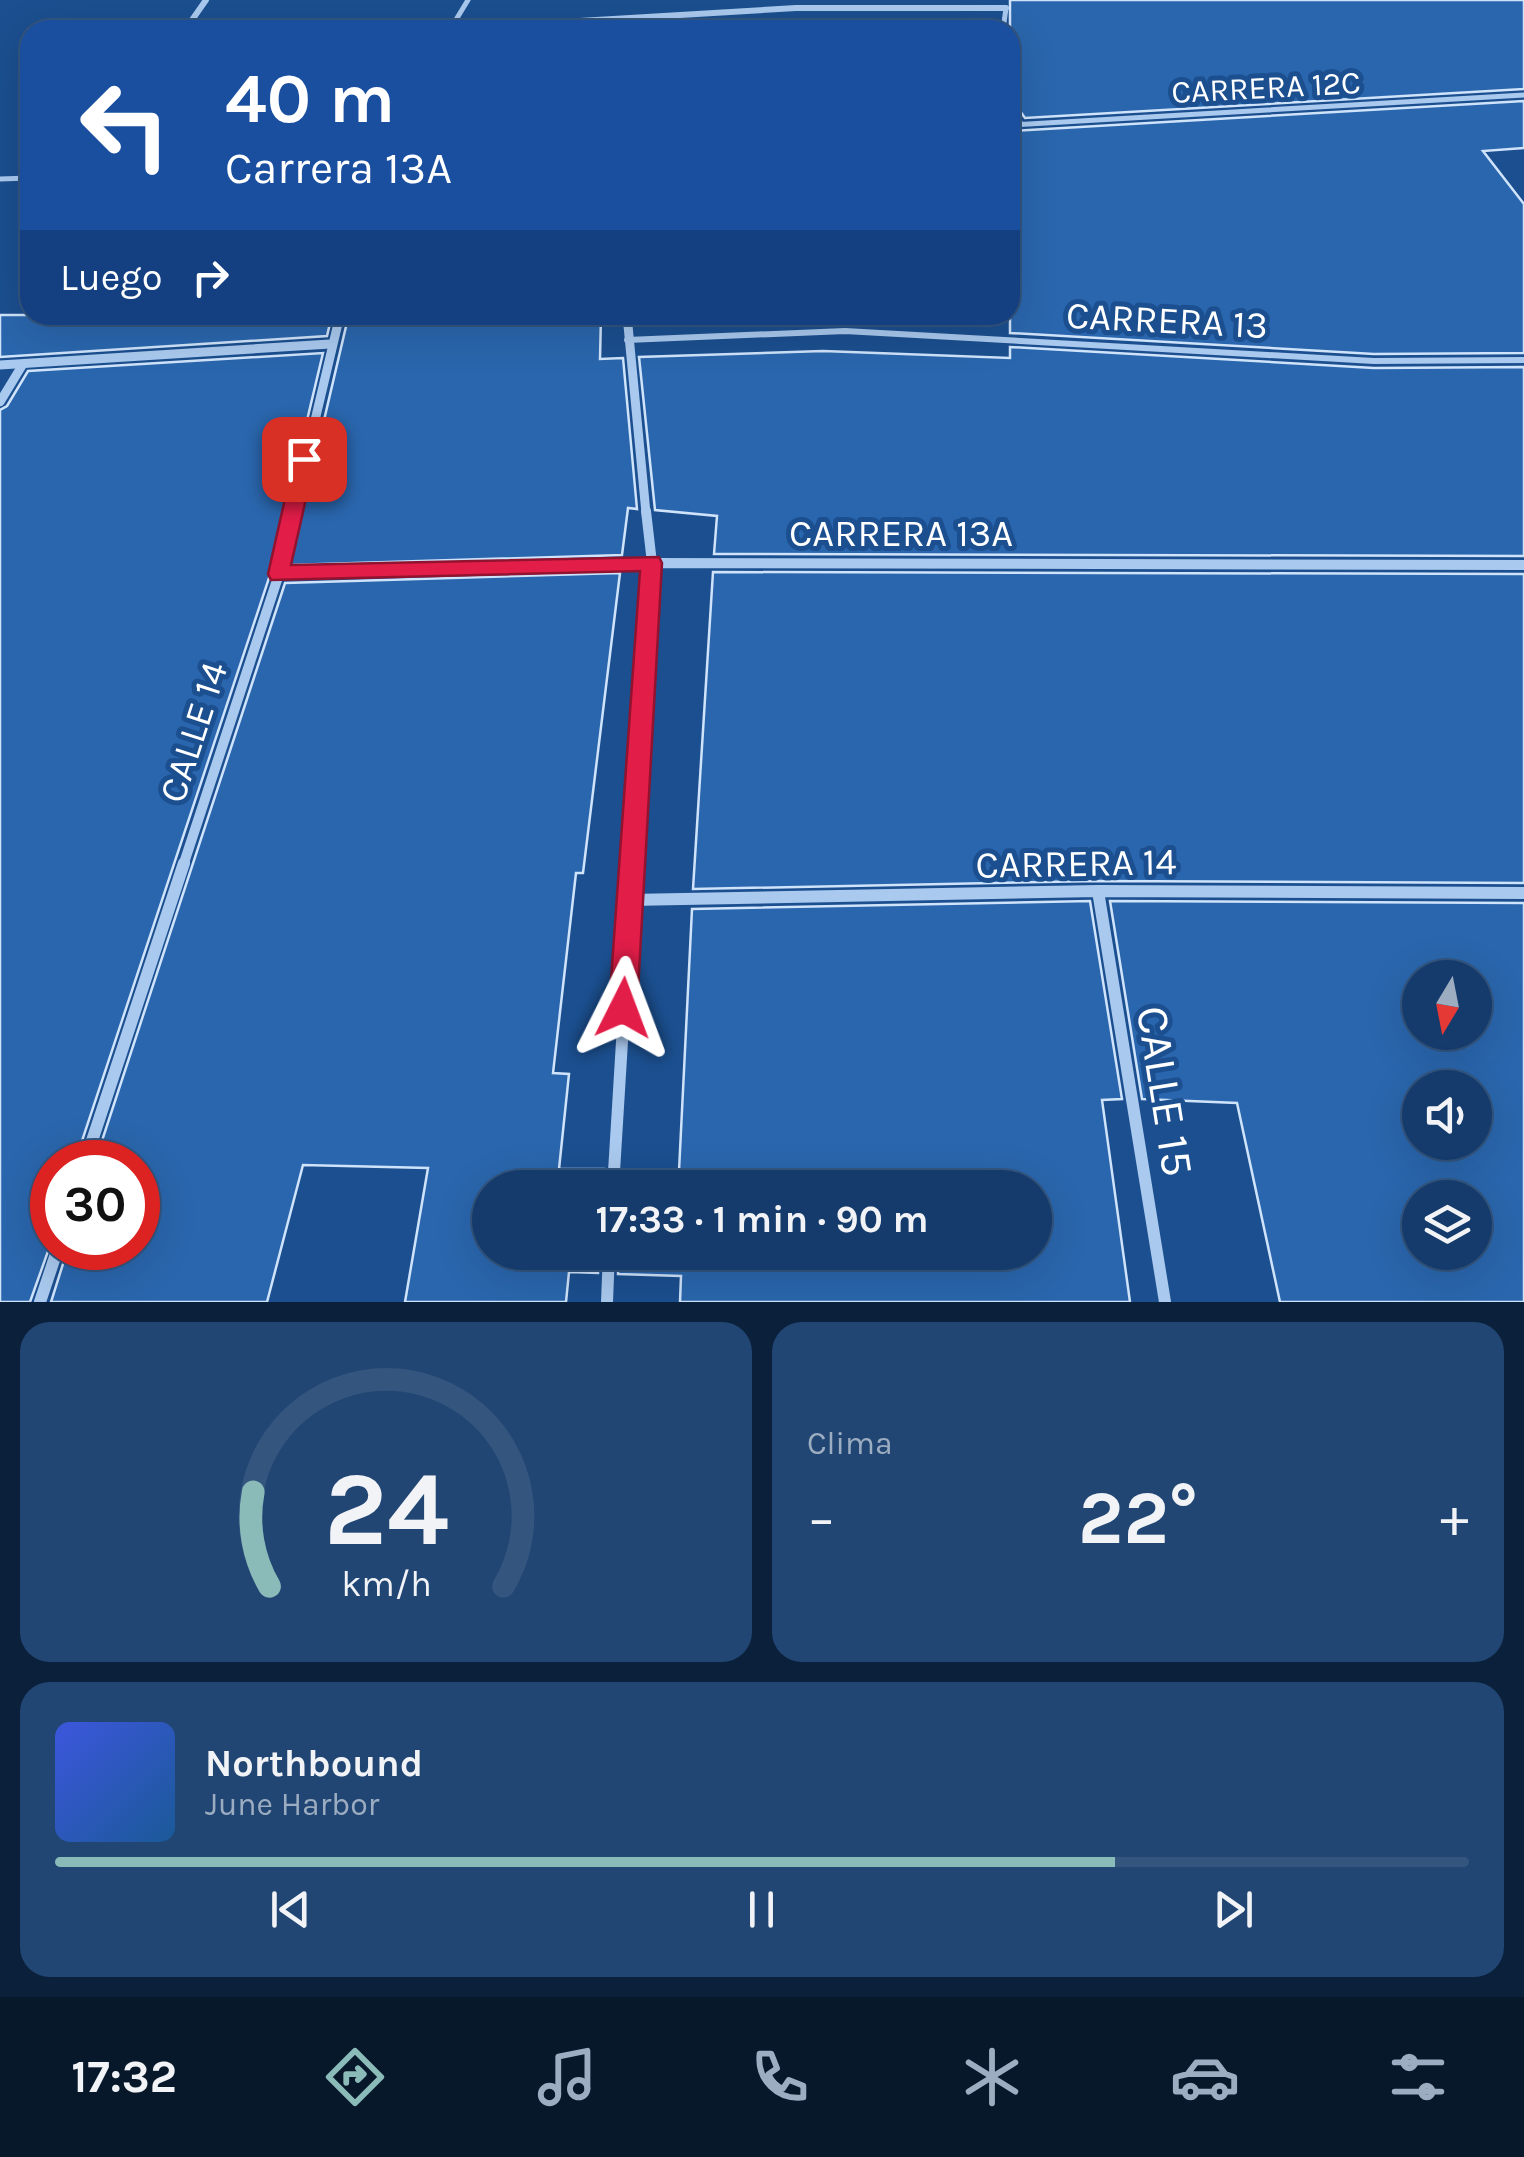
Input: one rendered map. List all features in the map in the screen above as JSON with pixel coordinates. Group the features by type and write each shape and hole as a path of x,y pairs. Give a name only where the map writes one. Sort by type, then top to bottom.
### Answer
{"street":[{"path":"566,20 797,4 1006,8"},
{"name":"CALLE 14","path":"93,1140 278,574 337,325"},
{"path":"614,1170 652,563 628,325"},
{"path":"0,365 330,344"},
{"path":"0,402 24,364"},
{"name":"CARRERA 13A","path":"278,574 652,563 1524,565"},
{"name":"CARRERA 14","path":"628,900 1098,891 1524,893"},
{"name":"CALLE 15","path":"1098,891 1166,1302"},
{"path":"40,1302 51,1270"},
{"path":"607,1302 609,1270"}],"lane":[{"path":"1004,20 1006,8"},
{"name":"CARRERA 12C","path":"1021,124 1524,95"},
{"name":"CARRERA 13","path":"627,340 845,331 1374,361 1524,360"}],"building":[{"path":"1010,0 1524,0 1524,89 1025,118 1020,111 1020,20 1010,20"},
{"path":"1524,101 1524,148 1483,151 1524,204 1524,353 1374,354 1010,333 1010,325 1020,325 1020,130"},
{"path":"0,315 20,315 20,325 330,325 327,336 0,357"},
{"path":"346,325 601,325 600,359 623,358 637,509 628,508 622,555 290,565"},
{"path":"1010,347 1374,368 1524,367 1524,556 714,554 717,516 655,510 639,357 823,351 1010,358"},
{"path":"323,353 271,572 82,1140 30,1140 30,1270 41,1270 30,1302 0,1302 0,410 7,406 28,371"},
{"path":"713,572 1524,574 1524,883 1098,881 693,889"},
{"path":"620,573 583,873 576,873 553,1073 569,1074 559,1169 604,1170 472,1170 472,1270 598,1270 569,1272 566,1302 405,1302 428,1168 303,1165 267,1302 51,1302 61,1270 160,1270 160,1140 102,1140 285,583"},
{"path":"1090,901 1122,1099 1102,1100 1130,1302 680,1302 681,1276 618,1274 618,1270 1052,1270 1052,1170 679,1170 692,909"},
{"path":"1110,901 1524,903 1524,1302 1280,1302 1237,1103 1142,1099"}],"route":[{"path":"304,459 278,574 652,563 623,1008"}]}
